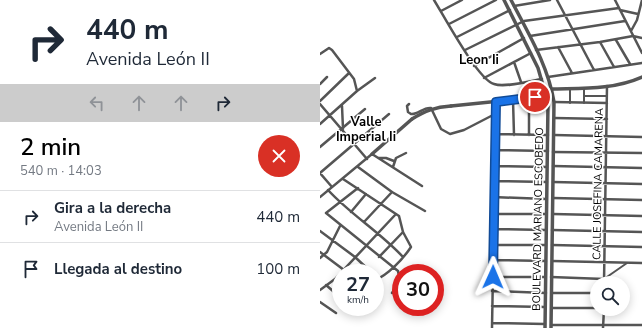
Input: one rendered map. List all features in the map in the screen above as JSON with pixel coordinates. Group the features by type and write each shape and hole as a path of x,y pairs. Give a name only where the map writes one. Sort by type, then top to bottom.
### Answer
{"street":[{"path":"434,0 474,66 491,84 498,85 543,78"},
{"path":"441,11 462,0"},
{"path":"449,24 496,0"},
{"name":"BOULEVARD MARIANO ESCOBEDO","path":"504,0 532,52 543,78 549,108 545,326"},
{"name":"BOULEVARD MARIANO ESCOBEDO","path":"511,0 548,77 554,102 551,326"},
{"path":"514,6 550,0"},
{"path":"557,0 594,71"},
{"path":"615,0 642,53"},
{"path":"631,32 637,20 642,0"},
{"path":"465,50 522,22 564,14 619,9 638,14"},
{"path":"457,37 510,10"},
{"path":"637,20 642,21"},
{"path":"529,36 625,22"},
{"path":"536,50 616,40 633,36 642,38"},
{"path":"474,66 524,38"},
{"path":"616,40 630,64"},
{"path":"600,42 614,67"},
{"path":"558,47 572,73"},
{"path":"320,54 330,48 355,82 357,91"},
{"path":"484,78 532,52"},
{"path":"514,62 521,82"},
{"path":"548,77 642,63"},
{"path":"320,101 349,73"},
{"path":"320,84 327,77"},
{"path":"320,197 358,167 412,119 425,111 437,107 529,98 551,89 584,89 607,86 628,82 642,77"},
{"path":"320,124 331,116 357,91 375,78"},
{"name":"CALLE JOSEFINA CAMARENA","path":"604,276 607,86"},
{"path":"570,89 570,102"},
{"path":"584,89 584,103"},
{"path":"584,96 607,96"},
{"path":"529,98 529,135"},
{"path":"513,100 514,135"},
{"path":"492,328 494,134 496,102"},
{"path":"554,102 607,103"},
{"path":"320,104 343,129 367,159"},
{"path":"409,104 407,106 407,110 411,114 430,108 441,129 450,134 464,130 496,114"},
{"path":"342,105 343,129"},
{"path":"320,147 365,109"},
{"path":"332,187 320,173 389,114"},
{"path":"554,118 607,119"},
{"path":"339,125 342,119"},
{"path":"494,134 548,135"},
{"path":"554,135 642,137"},
{"path":"494,150 548,151"},
{"path":"553,152 642,153"},
{"path":"393,167 394,161 399,156 406,153"},
{"path":"372,154 422,186"},
{"path":"378,158 386,158 394,161"},
{"path":"494,166 548,167"},
{"path":"553,166 642,168"},
{"path":"358,167 392,192 425,211"},
{"path":"343,179 382,204 400,218 403,232 410,247 396,264"},
{"path":"494,181 547,184 606,182 642,184"},
{"path":"358,188 326,214 392,268 384,274"},
{"path":"328,190 351,212 391,244 403,257"},
{"path":"364,222 392,192"},
{"path":"351,212 366,194"},
{"path":"493,197 547,199"},
{"path":"553,198 642,200"},
{"path":"349,264 396,214"},
{"path":"493,214 547,214"},
{"path":"552,214 642,216"},
{"path":"320,258 325,255 340,226"},
{"path":"493,230 547,230"},
{"path":"552,230 642,232"},
{"path":"320,231 362,264"},
{"path":"380,257 403,232"},
{"path":"493,245 547,245"},
{"path":"552,245 642,247"},
{"path":"320,252 337,264"},
{"path":"493,260 546,261"},
{"path":"552,261 642,263"},
{"path":"608,276 627,263"},
{"path":"493,277 546,277"},
{"path":"551,277 590,278"},
{"path":"320,290 332,281"},
{"path":"326,285 332,290"},
{"path":"492,291 546,292"},
{"path":"551,293 590,293"},
{"path":"320,302 332,310"},
{"path":"492,306 545,307"},
{"path":"551,308 590,308"},
{"path":"603,328 604,316"},
{"path":"492,323 545,326"},
{"path":"551,326 603,324 642,325"}],"district":[{"name":"Leon Ii","path":"479,60"},
{"name":"Valle Imperial Ii","path":"366,130"}],"route":[{"path":"493,277 493,197 496,102 535,97"}]}
